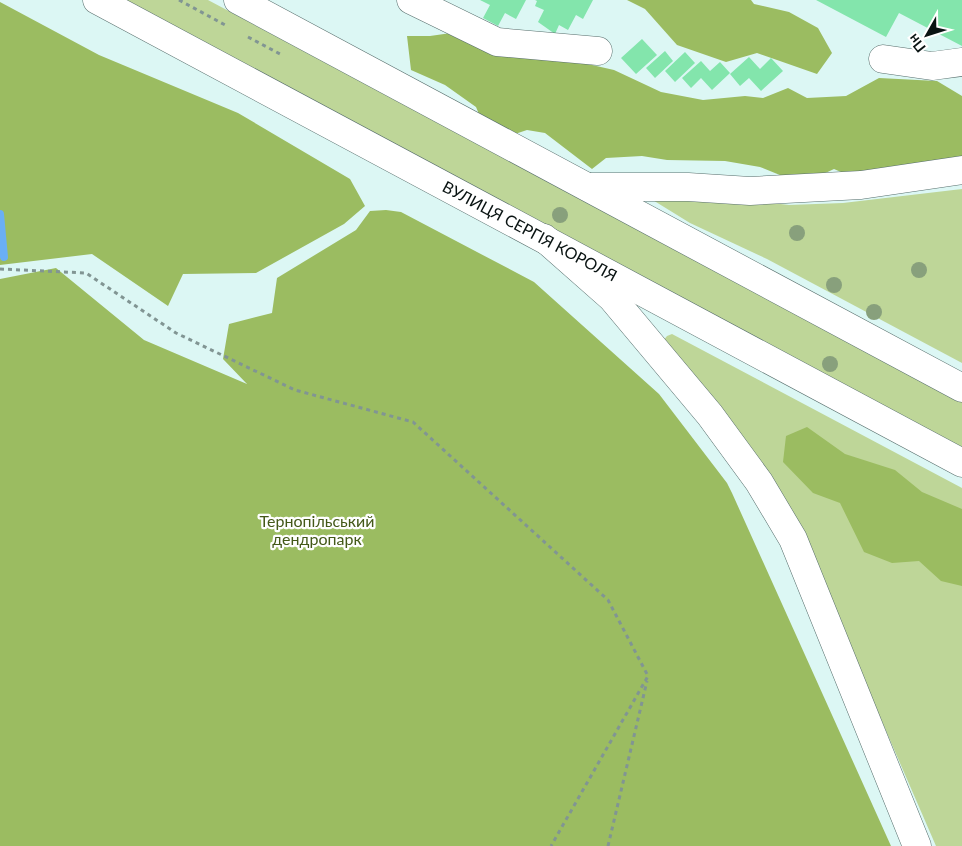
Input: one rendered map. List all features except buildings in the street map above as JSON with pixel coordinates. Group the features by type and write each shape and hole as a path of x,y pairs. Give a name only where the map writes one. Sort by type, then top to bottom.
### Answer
{"main road":[{"name":"ВУЛИЦЯ СЕРГІЯ КОРОЛЯ","path":"97,0 962,463"},
{"path":"238,0 962,388"},
{"path":"411,0 497,42 598,51"},
{"path":"883,59 932,66 962,62"},
{"path":"588,187 688,187 750,191 861,185 962,170"},
{"path":"544,238 612,298 710,415 759,482 793,539 917,846"}],"path":[{"path":"0,269 86,273 176,333 296,390 413,422 608,600 648,676 608,846"},
{"path":"551,846 648,676"}],"green space":[{"path":"118,0 208,0 962,402 962,449"},
{"path":"627,0 751,0 754,4 789,12 818,28 832,53 817,74 757,53 726,62 677,45 645,9"},
{"path":"0,2 99,55 238,113 350,179 365,206 344,224 256,273 183,274 168,306 92,254 0,265"},
{"path":"451,33 614,70 661,92 703,100 745,96 763,98 788,88 807,98 846,96 879,78 937,81 962,96 962,157 862,181 834,169 802,184 760,167 725,161 667,160 642,156 606,158 592,169 545,133 527,130 509,136 481,119 476,107 445,85 411,70 407,36 430,36"},
{"path":"962,189 962,363 767,259 690,223 643,194 720,197 789,205 843,203"},
{"name":"Тернопільський дендропарк","path":"386,210 401,212 534,282 659,394 727,483 891,846 0,846 0,279 56,268 144,340 247,384 223,359 229,324 272,313 277,278 356,230 370,211"},
{"path":"672,334 962,488 962,846 936,846 847,641 663,341"},
{"path":"807,427 845,454 895,470 922,492 962,509 962,586 941,581 919,561 892,563 864,552 840,503 813,493 783,462 786,436"}],"waterway":[{"path":"0,214 4,257"}]}
